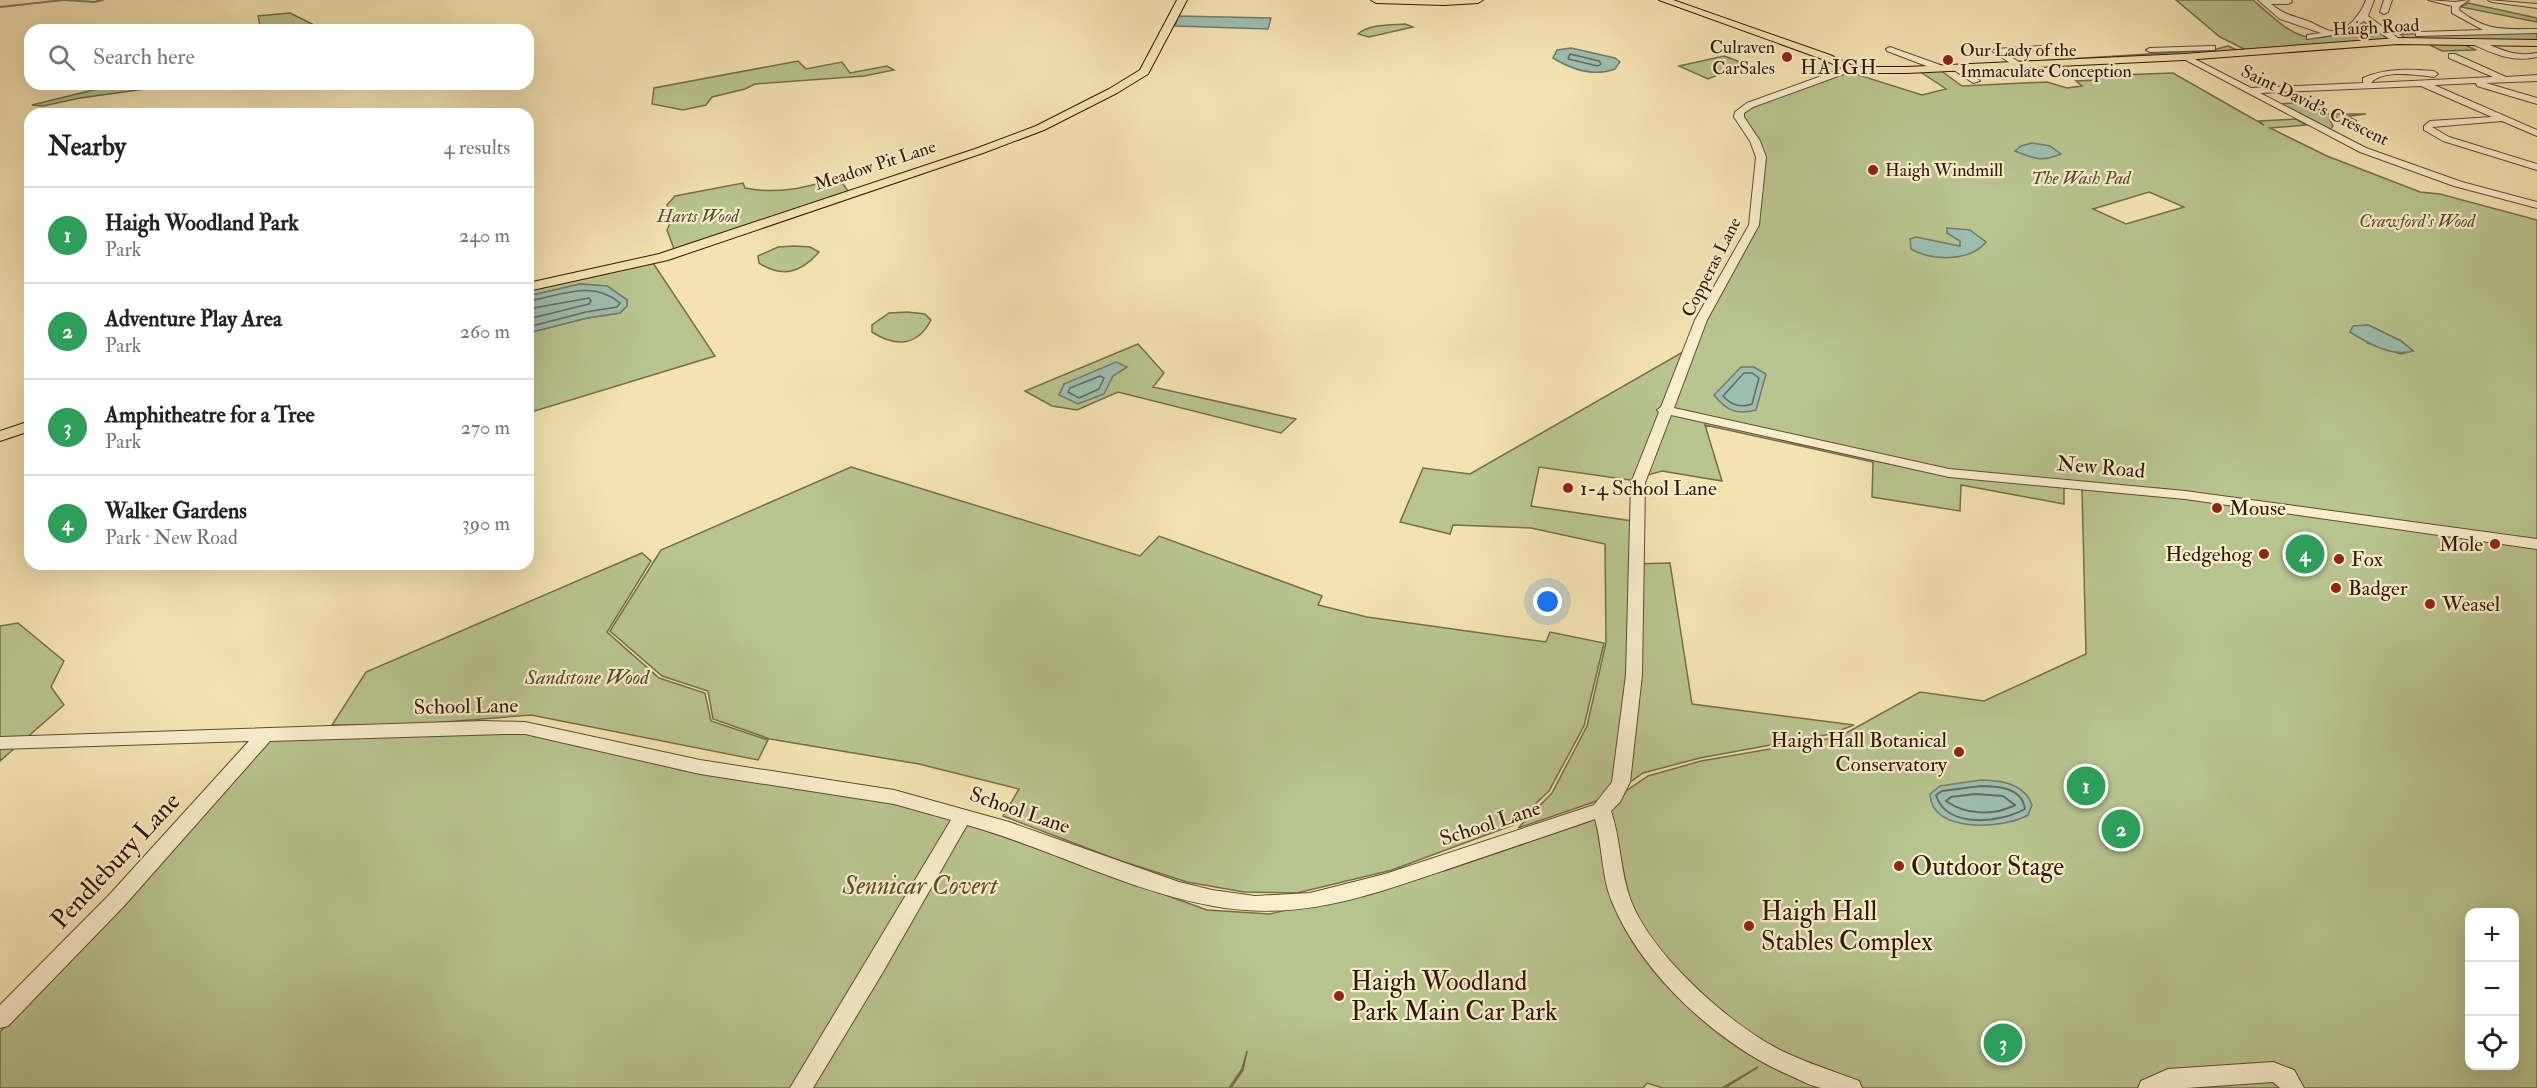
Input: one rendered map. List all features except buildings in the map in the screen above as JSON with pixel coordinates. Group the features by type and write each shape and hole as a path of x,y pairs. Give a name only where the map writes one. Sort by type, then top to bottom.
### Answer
{"main road":[{"name":"Meadow Pit Lane","path":"534,285 663,257 979,151 1040,128 1113,91 1144,72 1182,0"},
{"path":"1376,0 1436,2 1478,0"},
{"name":"Haigh Road","path":"1664,0 1835,61 1849,69 1957,68 2184,57 2211,51 2398,41 2537,43"},
{"path":"0,436 24,428"}],"street":[{"path":"2310,37 2347,29 2364,17 2370,0"},
{"path":"2388,0 2388,12"},
{"path":"2432,0 2456,5 2465,0"},
{"path":"2492,0 2537,6"},
{"path":"2263,1 2283,17 2306,22 2331,34"},
{"path":"2263,1 2288,2"},
{"path":"2456,5 2455,11 2461,16 2494,32"},
{"path":"2364,17 2398,41"},
{"path":"2419,34 2537,31"},
{"path":"2473,41 2493,51 2518,57 2537,55"},
{"path":"2016,64 1996,51 2038,48"},
{"path":"1890,49 1940,68"},
{"name":"Haigh Road","path":"2150,51 2211,51"},
{"path":"2452,56 2505,79"},
{"name":"Saint David's Crescent","path":"2184,57 2363,150 2448,181 2537,205"},
{"path":"1957,68 1976,81"},
{"name":"Copperas Lane","path":"1664,410 1701,320 1754,225 1761,157 1755,141 1739,117 1740,112 1750,105 1849,69"},
{"path":"2368,85 2366,82 2370,78 2393,73 2433,74 2461,81"},
{"path":"2249,91 2537,78"},
{"path":"2472,80 2537,101"},
{"path":"2422,83 2537,133"},
{"path":"2472,92 2506,92"},
{"path":"2501,119 2436,123 2430,124 2427,128 2432,133 2457,143 2537,167"},
{"path":"1664,410 1638,483 1634,675 1621,782 1613,798 1601,810 1608,829 1613,878 1621,902 1647,947 1665,968 1732,1032 1793,1066 1851,1088"},
{"name":"New Road","path":"1664,410 1790,440 1959,474 2219,499 2537,544"},
{"name":"School Lane","path":"0,743 358,733 496,726 525,728 700,767 894,797 963,815 1179,890 1212,898 1279,904 1310,901 1385,882 1566,824 1601,810"},
{"name":"Pendlebury Lane","path":"0,1019 117,900 266,734"},
{"path":"801,1088 876,966 963,815"},
{"path":"2140,1088 2149,1088 2168,1079 2273,1072 2286,1077 2293,1088"}],"green space":[{"path":"2176,0 2253,0 2281,24 2303,36 2315,38 2328,36 2362,22 2391,40 2248,51 2220,37"},
{"path":"2468,3 2537,18 2537,22 2461,7"},
{"path":"290,13 312,24 260,24 258,16"},
{"path":"1405,24 1413,27 1369,37 1358,34 1374,27"},
{"path":"2537,31 2537,43 2456,41 2476,50 2442,51 2424,42 2408,40 2400,34"},
{"path":"2228,46 2241,52 2019,62 2213,50"},
{"path":"1724,56 1746,64 1708,79 1679,66"},
{"path":"798,61 806,69 842,62 850,73 887,66 894,70 864,76 755,84 745,89 712,97 706,105 683,110 652,104 654,88"},
{"path":"1940,70 1962,86 2047,82 2067,88 2082,86 2076,81 2097,80 2091,76 2173,73 2264,125 2259,121 2296,119 2306,125 2270,128 2327,156 2420,192 2440,194 2537,220 2537,540 2166,489 2064,482 2064,504 1961,485 1960,511 1872,497 1873,462 1705,425 1722,481 1662,471 1630,480 1539,467 1531,506 1632,521 1629,564 1670,563 1692,704 1854,725 1831,734 1700,758 1643,773 1619,790 1594,802 1518,828 1552,793 1587,726 1606,643 1605,544 1531,528 1453,525 1450,534 1400,522 1423,468 1470,474 1690,348 1754,225 1761,157 1739,117 1751,105 1849,72 1922,95 1946,89 1919,71","holes":["2149,192 2184,207 2126,224 2093,209","2368,325 2401,341 2413,351 2401,354 2367,343"]},
{"path":"93,90 138,90 43,106 32,105"},
{"path":"2305,102 2327,114 2366,114 2342,117 2349,117 2357,121 2332,122 2336,117 2334,117 2330,120 2333,126 2329,131 2279,104"},
{"name":"Harts Wood","path":"839,178 848,191 674,249 667,230 672,219 667,205 675,196 743,183 745,188 781,190"},
{"path":"778,247 810,247 819,252 805,265 791,271 776,271 759,263 758,256"},
{"path":"651,260 715,356 534,411 534,331 587,318 620,313 627,306 627,300 607,286 580,284 534,295 534,286"},
{"path":"889,313 925,314 931,320 925,329 912,340 897,342 872,332 872,325"},
{"path":"1138,344 1164,373 1153,387 1296,419 1281,433 1118,392 1077,410 1052,406 1025,391"},
{"path":"851,467 1140,556 1159,536 1322,596 1318,605 1367,617 1546,642 1550,632 1604,643 1584,726 1549,791 1513,825 1392,870 1297,893 1244,892 1187,882 1118,860 1003,816 1019,789 919,764 770,739 713,719 708,691 662,676 610,631 661,550"},
{"name":"Sennicar Covert","path":"2082,489 2211,501 2537,546 2537,1088 1725,1088 1758,1067 1722,1088 1663,1088 1647,1083 1643,1088 1231,1088 1243,1070 1247,1051 1242,1069 1229,1088 0,1088 0,1032 269,740 489,732 530,734 568,740 681,770 836,793 960,816 1074,862 1207,910 1270,914 1447,870 1585,823 1607,812 1620,795 1648,776 1701,761 1839,737 1920,692 1984,701 2086,654"},
{"name":"Sandstone Wood","path":"642,553 651,561 607,632 659,678 705,693 711,721 768,740 758,760 531,715 408,725 332,725 366,672"},
{"path":"18,623 64,661 51,687 64,705 0,761 0,626"}],"water":[{"path":"1178,16 1271,18 1268,29 1175,26"},
{"path":"1571,48 1615,58 1620,62 1615,69 1591,72 1583,71 1553,58 1557,50"},
{"path":"2032,143 2050,146 2061,154 2038,158 2015,151 2021,146"},
{"path":"1947,228 1970,230 1986,242 1979,249 1970,253 1950,258 1929,256 1911,249 1910,239 1916,237 1960,246 1960,241 1947,233"},
{"path":"580,284 607,286 627,300 627,306 620,313 587,318 534,331 534,295"},
{"path":"2368,325 2401,341 2413,351 2389,351 2350,332 2353,326"},
{"path":"1116,362 1127,367 1113,376 1104,394 1078,404 1059,395 1064,384"},
{"path":"1741,367 1754,367 1766,374 1756,410 1737,412 1723,405 1714,395"},
{"path":"1981,780 2004,782 2024,792 2032,805 2028,815 2003,823 1970,825 1942,816 1934,807 1930,794 1940,786"}],"waterway":[{"path":"0,7 63,0"},
{"path":"65,0 94,2 103,0"}],"place":[{"name":"Culraven CarSales","path":"1787,57"},
{"name":"Our Lady of the Immaculate Conception","path":"1948,60"},
{"name":"Haigh Windmill","path":"1873,170"},
{"name":"1-4 School Lane","path":"1568,488"},
{"name":"Mouse","path":"2217,508"},
{"name":"Mole","path":"2495,544"},
{"name":"Hedgehog","path":"2264,554"},
{"name":"Walker Gardens","path":"2305,554"},
{"name":"Fox","path":"2339,559"},
{"name":"Badger","path":"2336,588"},
{"name":"Weasel","path":"2430,604"},
{"name":"Haigh Hall Botanical Conservatory","path":"1959,752"},
{"name":"Haigh Woodland Park","path":"2086,786"},
{"name":"Adventure Play Area","path":"2121,829"},
{"name":"Outdoor Stage","path":"1899,866"},
{"name":"Haigh Hall Stables Complex","path":"1749,926"},
{"name":"Haigh Woodland Park Main Car Park","path":"1339,996"},
{"name":"Amphitheatre for a Tree","path":"2003,1043"}],"district":[{"name":"HAIGH","path":"1839,67"}],"park label":[{"name":"The Wash Pad","path":"2081,178"},
{"name":"Crawford's Wood","path":"2417,221"}]}
